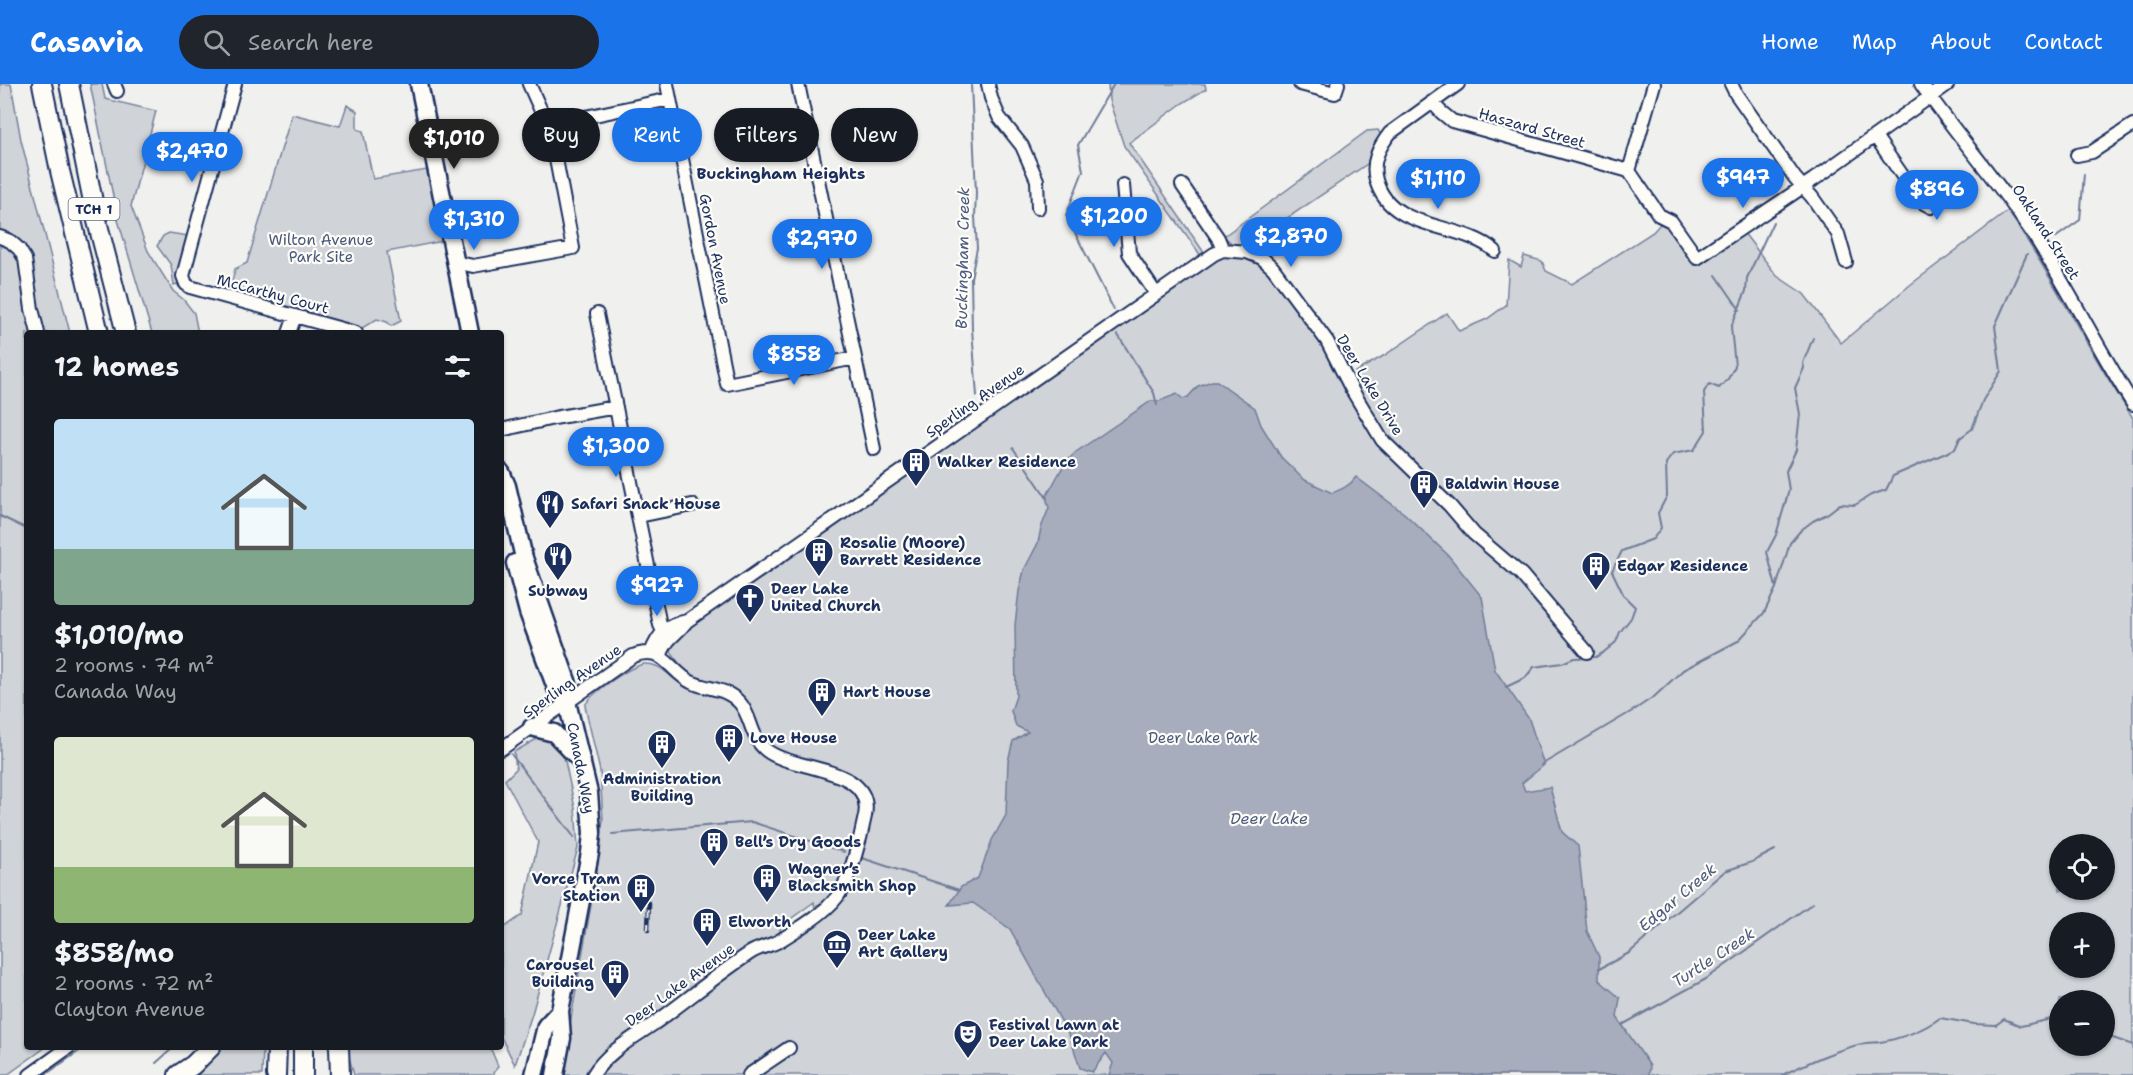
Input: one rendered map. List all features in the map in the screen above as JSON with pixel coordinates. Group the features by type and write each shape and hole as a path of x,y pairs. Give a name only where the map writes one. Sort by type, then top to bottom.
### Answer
{"highway":[{"name":"TCH 1","path":"42,84 60,171 98,330"},
{"name":"TCH 1","path":"69,84 97,221 125,330"},
{"path":"177,1075 193,1065 209,1050"},
{"path":"276,1075 277,1050"},
{"path":"303,1050 303,1075"},
{"path":"339,1050 340,1075"}],"main road":[{"path":"419,84 469,330"},
{"name":"Canada Way","path":"504,479 524,558 568,684 567,702 589,793 592,833 560,1011 562,1038 555,1075"},
{"name":"Canada Way","path":"504,518 528,612 558,692 567,702"},
{"path":"532,727 554,733 582,762"},
{"name":"Canada Way","path":"534,1075 546,1026 560,1011"}],"street":[{"name":"McCarthy Court","path":"235,84 193,234 183,276 184,281 190,287 345,330"},
{"path":"529,84 540,108"},
{"name":"Gordon Avenue","path":"667,84 727,384 855,358"},
{"path":"798,84 874,449"},
{"path":"988,84 999,117 1022,146 1037,180 1038,208"},
{"path":"1300,84 1337,88"},
{"path":"1458,84 1390,133 1379,149 1375,175 1385,200 1397,211 1480,239 1495,251"},
{"path":"1654,84 1629,171 1659,215 1671,221 1697,258 1948,84"},
{"path":"1731,84 1782,160 1838,234 1846,262"},
{"name":"Oakland Street","path":"1922,84 2047,255 2102,356 2133,404"},
{"path":"600,114 670,99"},
{"name":"Haszard Street","path":"1432,102 1452,121 1629,171"},
{"path":"2077,155 2092,152 2133,125"},
{"path":"1875,136 1920,201 1931,207 1936,203 1937,197"},
{"path":"455,262 473,266 573,248 556,162"},
{"path":"1124,185 1130,253 1155,294"},
{"path":"1182,185 1218,238 1223,250"},
{"path":"0,237 10,241 25,259 37,330"},
{"name":"Sperling Avenue","path":"504,747 633,657 638,654 656,655 687,621 1155,294 1223,250"},
{"name":"Deer Lake Drive","path":"1223,250 1254,254 1273,268 1327,340 1352,390 1382,440 1450,506 1474,534 1521,574 1587,652"},
{"path":"597,314 663,631 657,638 656,655"},
{"path":"291,330 295,316"},
{"path":"504,429 616,407"},
{"path":"639,516 692,506"},
{"name":"Sperling Avenue","path":"663,631 675,623 687,621"},
{"name":"Deer Lake Avenue","path":"593,1075 598,1066 612,1052 676,1008 722,972 754,951 779,941 837,898 847,880 865,817 865,800 855,784 846,778 769,753 759,743 745,710 734,697 719,689 688,680 656,655"},
{"path":"749,1075 789,1048"},
{"path":"30,1075 65,1050"}],"green space":[{"path":"0,84 11,84 21,140 69,330 24,330 24,1050 42,1050 7,1075 0,1075"},
{"path":"90,84 102,84 105,99 156,111 131,206 148,251 173,291 194,313 197,330 151,330 118,220"},
{"path":"1108,84 1205,84 1206,89 1181,104 1129,143 1205,254 1201,256 1124,146 1109,100"},
{"name":"Wilton Avenue Park Site","path":"347,105 357,111 357,129 363,131 373,179 427,170 443,241 387,252 401,321 391,326 377,319 362,328 356,328 237,294 238,291 230,289 235,269 247,263 292,114 340,126"},
{"path":"1378,130 1381,135 1370,162 1246,246 1232,244 1224,236 1367,131"},
{"name":"Deer Lake Park","path":"2008,211 2041,262 2133,418 2133,1075 598,1075 609,1062 755,955 774,948 852,879 873,804 867,788 855,776 782,754 772,747 765,740 752,711 741,696 731,689 699,679 687,672 671,652 672,642 713,608 1218,258 1226,256 1247,258 1265,268 1321,341 1386,446 1485,540 1390,445 1354,385 1354,378 1357,375 1355,372 1385,355 1447,313 1459,331 1487,319 1506,305 1509,260 1521,267 1524,256 1542,261 1546,271 1572,284 1653,232 1660,224 1669,225 1698,264 1744,233 1777,276 1804,294 1841,343 1910,285"},
{"path":"169,233 189,236 178,278 179,287 177,284 174,285 171,265 157,246 163,236"},
{"path":"644,664 657,666 687,687 726,698 740,713 758,749 779,764 833,779 847,786 856,796 859,814 854,840 839,886 831,897 815,910 814,902 781,926 779,935 661,1009 628,1036 588,1075 561,1075 596,877 603,820 600,771 585,706 611,681"},
{"path":"540,737 549,739 559,747 565,761 575,808 578,848 532,1014 515,1065 504,1043 504,928 522,915 538,842 505,780 516,769 514,752"},
{"path":"215,1050 263,1050 262,1075 186,1075"},
{"path":"347,1050 491,1050 498,1066 493,1075 354,1075"}],"water":[{"name":"Deer Lake","path":"1217,381 1255,408 1261,425 1281,457 1303,479 1332,493 1348,485 1356,477 1405,514 1448,555 1482,597 1495,670 1529,719 1544,765 1522,783 1525,791 1550,787 1562,832 1578,846 1587,931 1599,957 1599,980 1620,998 1617,1017 1650,1066 1649,1075 1109,1075 1113,1063 1106,1053 1092,1072 1080,1068 1070,1037 1010,929 973,903 949,905 961,887 978,878 992,840 1006,815 1008,761 1013,741 1028,732 1016,726 1011,711 1016,696 1015,625 1024,570 1038,543 1049,508 1046,497 1065,463 1076,452 1151,401 1159,401 1177,394 1183,399 1198,386"}],"waterway":[{"name":"Buckingham Creek","path":"971,84 977,248 971,278 977,396"},
{"path":"1114,84 1078,145 1083,171 1066,215 1114,310"},
{"path":"2055,238 2080,220 2084,174"},
{"path":"1506,687 1525,678 1534,667 1562,663 1574,658 1596,657 1616,642 1620,632 1631,618 1635,607 1624,596 1612,571 1622,551 1653,539 1661,528 1658,513 1667,496 1666,463 1673,454 1694,450 1706,431 1704,392 1709,384 1719,388 1728,379 1735,366 1731,327 1746,291 1747,278 1773,222"},
{"path":"1541,765 1655,696 1683,670 1738,641 1764,613 1776,588 1790,543 1801,530 1840,504 1855,505 1871,495 1886,490 1893,476 1955,449 1960,438 1972,429 1983,400 2001,371 1995,326 2027,254"},
{"path":"1716,275 1740,310"},
{"path":"1118,335 1154,393 1157,405"},
{"path":"1776,587 1767,552 1776,535 1789,490 1786,471 1796,450 1800,414 1795,388 1813,338"},
{"name":"Buckingham Creek","path":"1013,448 1047,498"},
{"path":"0,516 24,528"},
{"path":"511,754 574,837"},
{"path":"612,834 752,822 844,852"},
{"name":"Edgar Creek","path":"1599,969 1629,953 1725,871 1752,862 1775,850"},
{"path":"862,858 959,890"},
{"name":"Turtle Creek","path":"1622,1025 1706,979 1813,903"},
{"path":"1782,1075 1844,1049 1904,1036 1940,1018 1996,1025 2004,1019 2021,1026 2049,1020"},
{"path":"2115,1039 2133,1045"},
{"path":"45,1075 81,1050"},
{"path":"156,1063 171,1050"}],"railway":[{"path":"648,930 649,903"}],"place":[{"name":"Walker Residence","path":"916,488"},
{"name":"Baldwin House","path":"1424,510"},
{"name":"Safari Snack House","path":"550,530"},
{"name":"Rosalie (Moore) Barrett Residence","path":"819,578"},
{"name":"Subway","path":"558,582"},
{"name":"Edgar Residence","path":"1596,592"},
{"name":"Deer Lake United Church","path":"750,624"},
{"name":"Hart House","path":"822,718"},
{"name":"Love House","path":"729,764"},
{"name":"Administration Building","path":"662,770"},
{"name":"Bell’s Dry Goods","path":"714,868"},
{"name":"Wagner’s Blacksmith Shop","path":"767,904"},
{"name":"Vorce Tram Station","path":"641,914"},
{"name":"Elworth","path":"707,948"},
{"name":"Deer Lake Art Gallery","path":"837,970"},
{"name":"Carousel Building","path":"615,1000"},
{"name":"Festival Lawn at Deer Lake Park","path":"968,1060"}],"district":[{"name":"Buckingham Heights","path":"781,173"}]}
